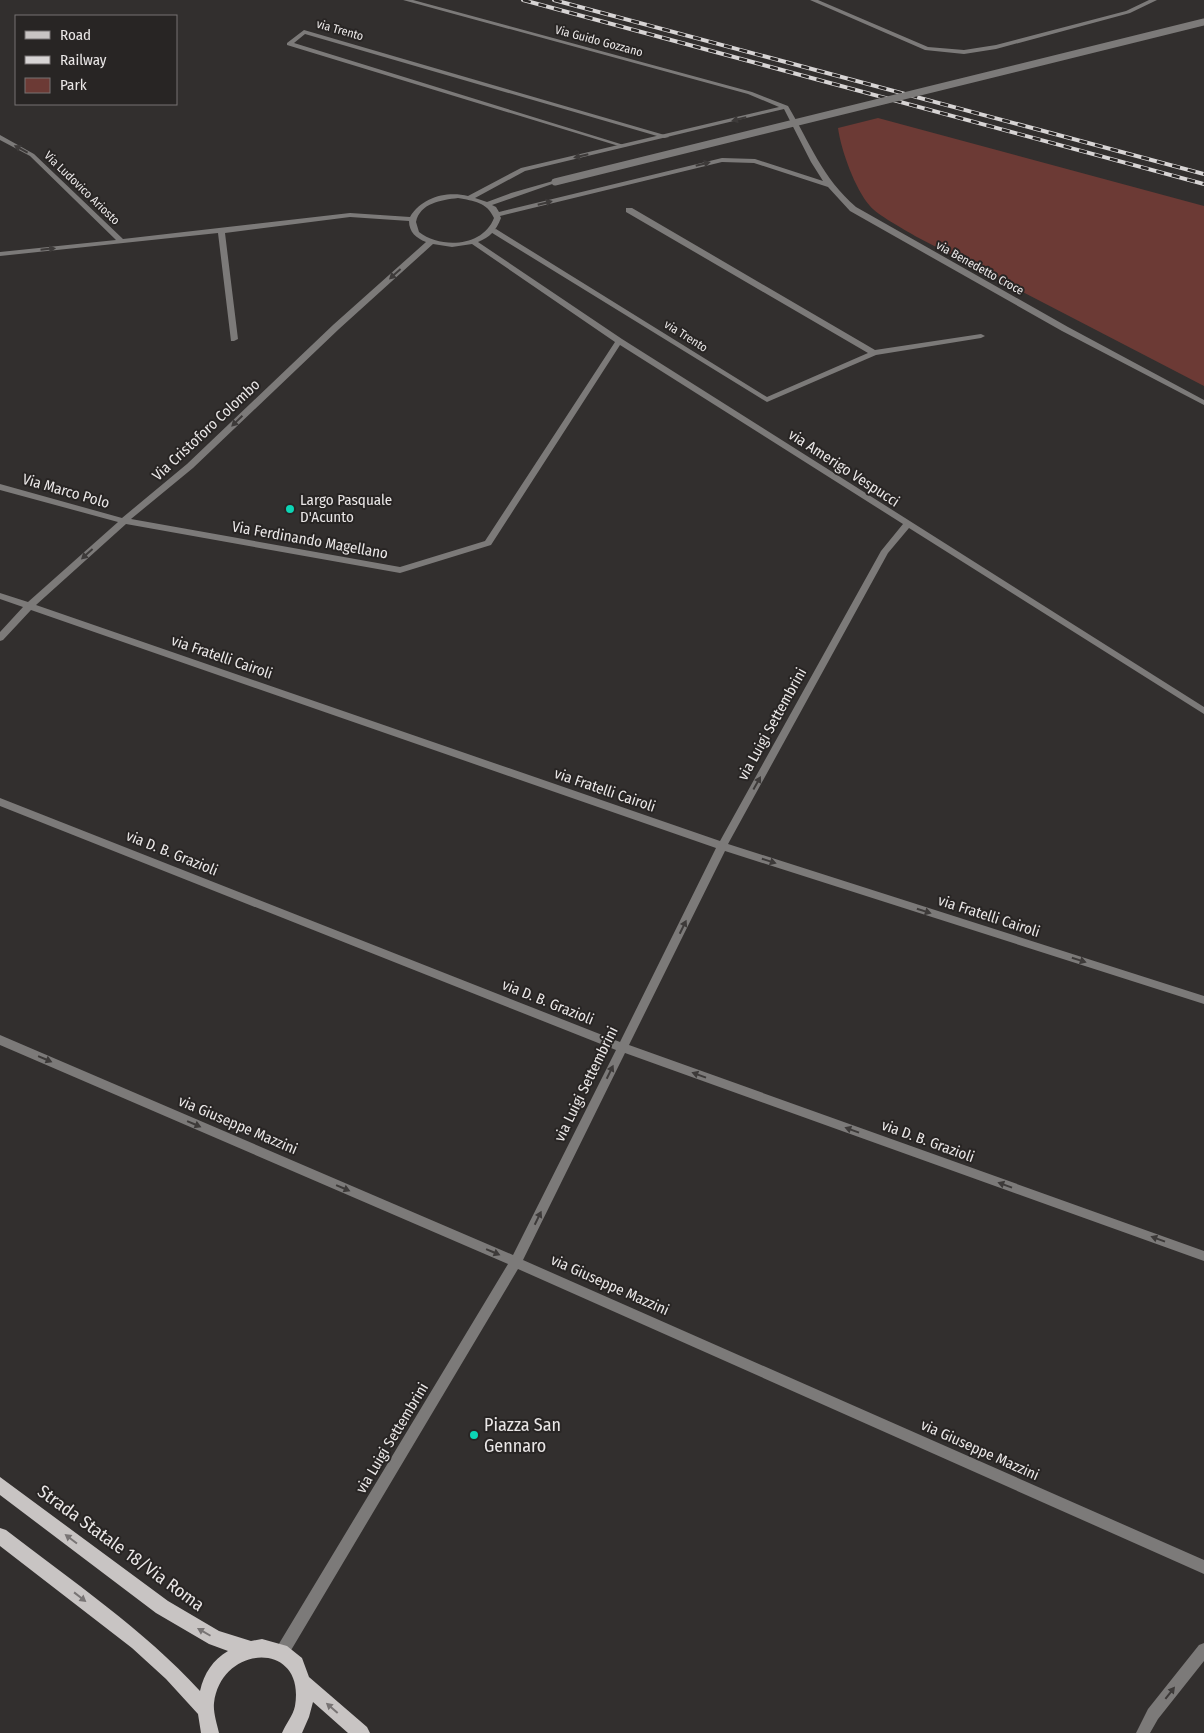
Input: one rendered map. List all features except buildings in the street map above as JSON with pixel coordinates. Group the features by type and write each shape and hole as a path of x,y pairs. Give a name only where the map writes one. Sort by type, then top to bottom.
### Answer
{"main road":[{"name":"Strada Statale 18/Via Roma","path":"0,1485 162,1608 215,1638 249,1649"},
{"path":"0,1536 138,1642 172,1673 205,1709"},
{"path":"210,1733 205,1718 204,1702 209,1684 218,1669 232,1656 249,1649 266,1647 282,1652 294,1663 303,1683 305,1694 303,1711 291,1733"},
{"path":"303,1683 361,1733"}],"street":[{"name":"Via Guido Gozzano","path":"406,0 750,93 786,107"},
{"path":"813,0 927,48 964,52 996,47 1128,12 1154,0"},
{"path":"488,204 513,194 554,182 1204,22"},
{"name":"via Trento","path":"624,146 289,44 304,32 666,136"},
{"name":"via Trento","path":"471,197 523,169 786,107"},
{"name":"via Benedetto Croce","path":"786,107 829,185 853,209 1065,329 1204,403"},
{"name":"Via Ludovico Ariosto","path":"0,137 32,155 121,241"},
{"path":"497,214 722,160 755,160 829,185"},
{"path":"458,196 471,197 488,204 497,214 498,223 493,231 473,242 444,244 431,242 415,232 412,225 415,211 433,200 458,196"},
{"path":"629,210 874,353"},
{"path":"0,254 350,216 412,219"},
{"path":"221,231 234,339"},
{"name":"via Trento","path":"493,231 767,400 874,353 981,336"},
{"name":"Via Cristoforo Colombo","path":"0,638 29,606 124,521 190,466 336,327 431,242"},
{"name":"via Amerigo Vespucci","path":"473,242 619,341 1204,711"},
{"name":"Via Ferdinando Magellano","path":"124,521 400,570 488,543 619,341"},
{"name":"Via Marco Polo","path":"0,487 124,521"},
{"name":"via Luigi Settembrini","path":"282,1652 516,1262 722,846 885,551 907,524"},
{"name":"via Fratelli Cairoli","path":"0,596 722,846 1204,1000"},
{"name":"via D. B. Grazioli","path":"0,802 623,1048 1204,1256"},
{"name":"via Giuseppe Mazzini","path":"0,1040 516,1262 1204,1567"},
{"path":"1143,1733 1153,1714 1204,1650"}],"green space":[{"path":"878,118 1204,206 1204,386 915,236 873,210 864,199 854,180 845,158 838,128"}],"railway":[{"path":"523,0 1204,184"},
{"path":"554,0 1204,174"}],"place":[{"name":"Largo Pasquale D'Acunto","path":"290,509"},
{"name":"Piazza San Gennaro","path":"474,1435"}]}
